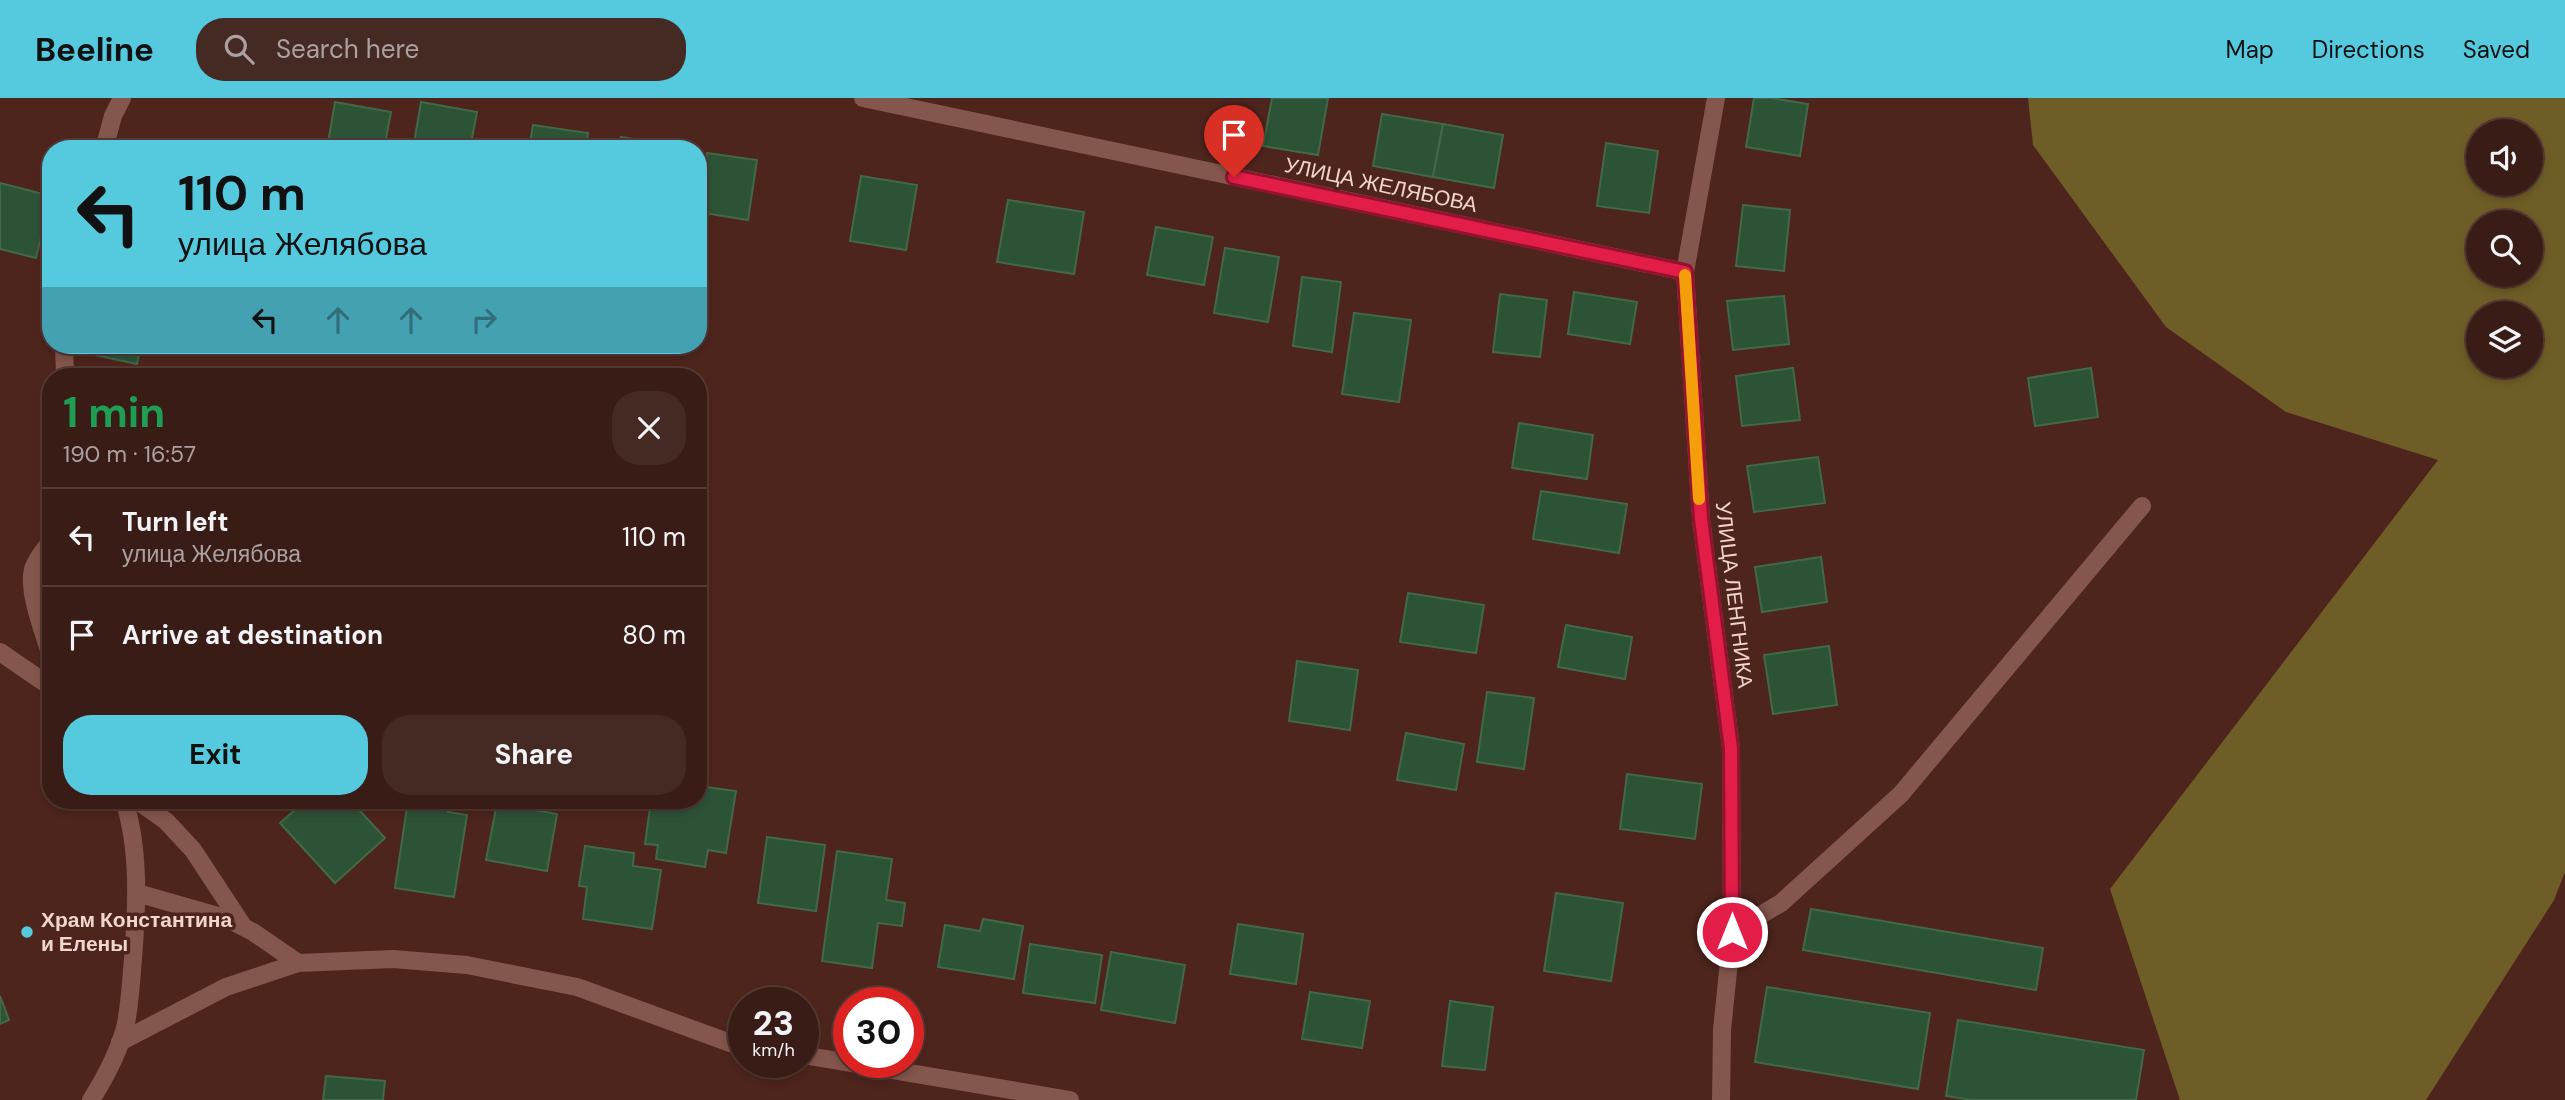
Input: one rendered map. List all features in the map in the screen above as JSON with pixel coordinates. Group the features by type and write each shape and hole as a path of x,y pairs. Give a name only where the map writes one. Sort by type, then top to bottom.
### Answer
{"street":[{"path":"106,140 113,116 122,98"},
{"name":"УЛИЦА ЖЕЛЯБОВА","path":"863,98 1685,272"},
{"name":"УЛИЦА ЛЕНГНИКА","path":"1716,98 1685,272 1701,519 1731,748 1732,932 1722,1030 1721,1100"},
{"path":"1732,932 1781,903 1900,794 2142,506"},
{"path":"42,552 32,576 32,588 42,624"},
{"path":"0,652 42,681"},
{"path":"91,1100 120,1042 131,983 138,893 127,809"},
{"path":"149,809 166,821 193,850 245,929"},
{"path":"138,893 218,916 245,929 298,963"},
{"path":"120,1042 226,987 298,963 393,959 467,965 577,987 728,1042"},
{"path":"819,1058 1070,1100"}],"shaded area":[{"path":"2028,98 2565,98 2565,872 2554,900 2426,1100 2180,1100 2110,889 2438,460 2286,412 2166,327 2033,145"}],"building":[{"path":"1272,98 1328,98 1318,155 1263,146"},
{"path":"1754,98 1808,104 1800,156 1746,147"},
{"path":"335,102 391,112 386,140 329,140"},
{"path":"421,102 477,112 472,140 415,140"},
{"path":"1382,114 1443,124 1433,177 1373,166"},
{"path":"1443,124 1503,135 1494,188 1433,177"},
{"path":"533,125 588,133 587,140 530,140"},
{"path":"1606,143 1658,151 1649,213 1597,206"},
{"path":"707,153 757,160 748,220 707,213"},
{"path":"861,176 917,185 906,250 850,241"},
{"path":"0,183 42,194 42,233 36,258 0,249"},
{"path":"1008,200 1084,212 1074,274 997,262"},
{"path":"1743,205 1790,210 1784,271 1736,266"},
{"path":"1156,227 1213,237 1204,285 1147,275"},
{"path":"1225,248 1279,257 1268,322 1214,313"},
{"path":"1302,277 1341,282 1332,352 1293,346"},
{"path":"1574,292 1637,302 1630,344 1568,334"},
{"path":"1500,294 1547,300 1540,357 1493,352"},
{"path":"1784,296 1789,344 1733,350 1727,301"},
{"path":"1354,313 1411,320 1399,402 1342,394"},
{"path":"90,354 139,354 137,364"},
{"path":"1793,368 1800,420 1742,426 1736,376"},
{"path":"2091,368 2098,417 2035,426 2028,378"},
{"path":"1519,423 1593,435 1587,479 1512,468"},
{"path":"1818,457 1825,503 1754,512 1747,466"},
{"path":"1541,491 1627,504 1619,553 1533,539"},
{"path":"1821,557 1827,602 1762,612 1755,567"},
{"path":"42,568 42,582 35,576"},
{"path":"1408,593 1484,605 1476,653 1400,642"},
{"path":"1566,625 1632,637 1625,679 1558,667"},
{"path":"1829,646 1837,705 1773,714 1764,655"},
{"path":"1297,661 1358,670 1350,730 1289,721"},
{"path":"1487,692 1534,698 1524,769 1477,762"},
{"path":"1406,733 1464,744 1456,790 1397,780"},
{"path":"1627,774 1702,784 1695,839 1620,829"},
{"path":"707,787 736,791 726,853 708,850 705,867 656,859 658,845 645,844 650,809 707,809"},
{"path":"296,809 358,809 385,838 335,883 280,823"},
{"path":"407,809 448,809 448,812 467,815 454,897 395,888"},
{"path":"496,809 530,809 557,814 547,871 486,860"},
{"path":"767,837 825,845 816,911 758,903"},
{"path":"585,846 634,853 633,866 661,870 652,929 583,919 587,887 579,886"},
{"path":"837,851 892,859 886,900 905,903 902,926 878,923 872,968 822,961"},
{"path":"1556,893 1623,903 1611,981 1544,971"},
{"path":"1811,909 2043,948 2036,990 1803,950"},
{"path":"983,919 1023,926 1014,979 938,967 945,925 980,931"},
{"path":"1238,924 1303,934 1296,984 1230,974"},
{"path":"1030,944 1102,955 1095,1003 1023,993"},
{"path":"1111,952 1185,965 1175,1023 1101,1010"},
{"path":"1767,987 1930,1013 1918,1089 1755,1062"},
{"path":"1310,992 1370,1001 1362,1048 1302,1039"},
{"path":"0,996 9,1020 0,1024"},
{"path":"1450,1001 1493,1007 1485,1070 1442,1066"},
{"path":"1958,1020 2144,1050 2136,1100 1972,1100 1946,1096"},
{"path":"326,1076 385,1081 383,1100 323,1100"}],"slow traffic":[{"path":"1685,275 1699,499"}],"place":[{"name":"Храм Константина и Елены","path":"27,932"}],"route":[{"path":"1234,177 1685,272 1701,519 1731,748 1732,932"}]}
